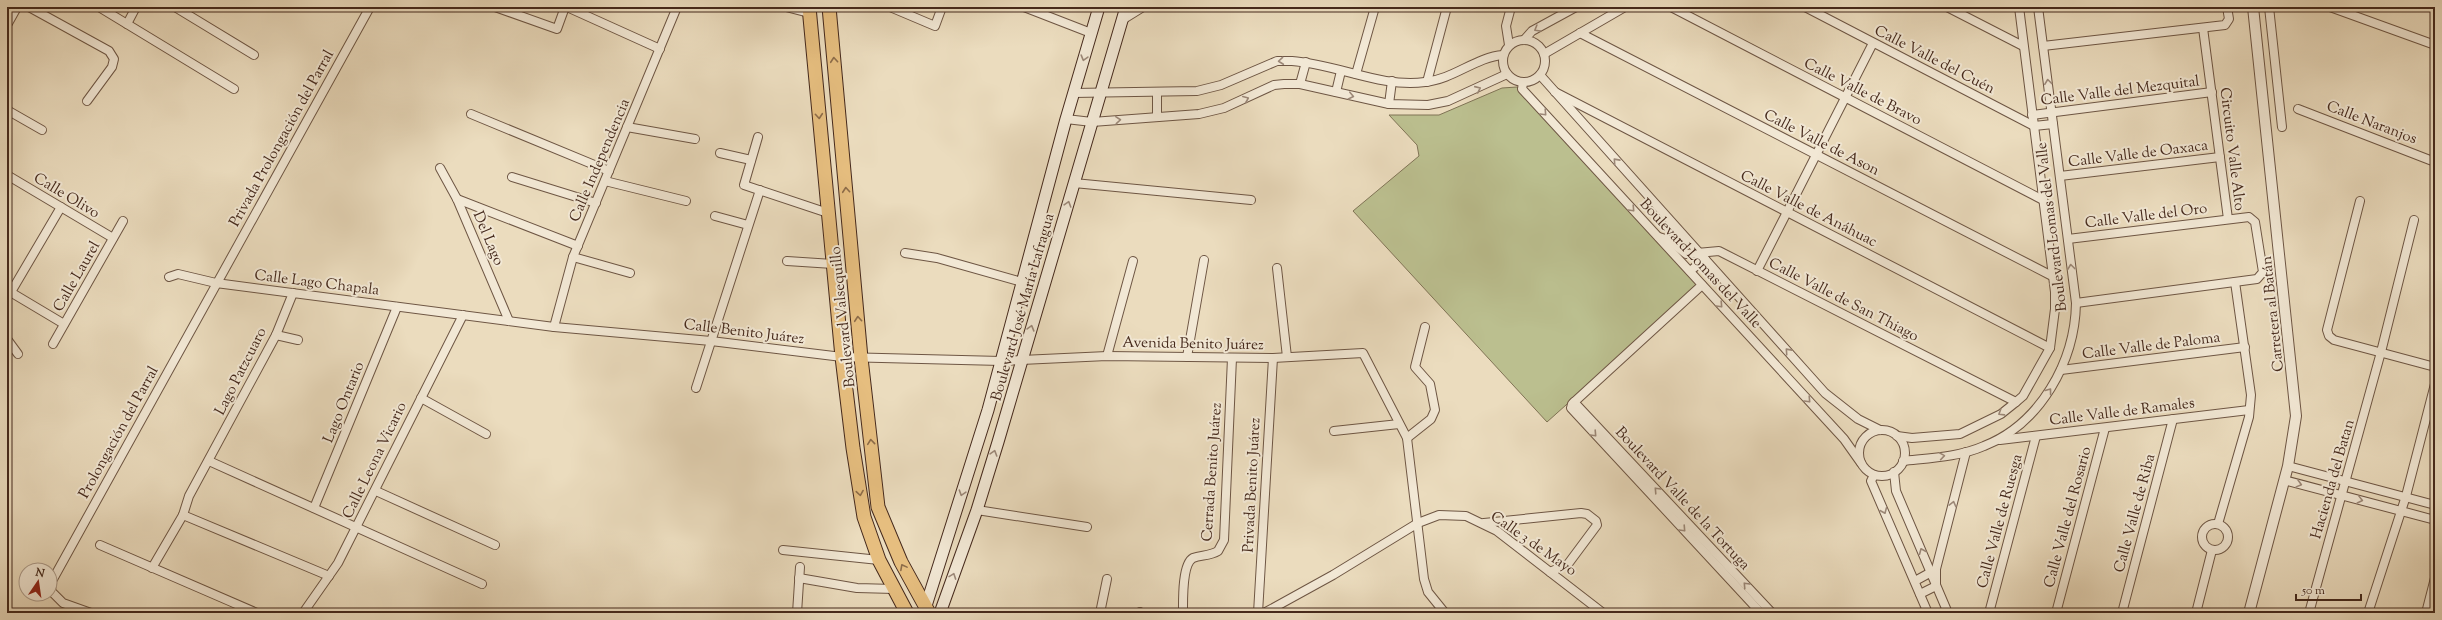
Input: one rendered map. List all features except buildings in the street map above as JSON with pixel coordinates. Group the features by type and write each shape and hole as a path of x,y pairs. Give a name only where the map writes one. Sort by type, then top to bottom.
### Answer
{"main road":[{"name":"Boulevard Valsequillo","path":"829,7 861,358 880,514 900,562 933,612"},
{"name":"Boulevard José María Lafragua","path":"933,612 969,473 1098,7"},
{"name":"Boulevard José María Lafragua","path":"933,612 977,510 1126,7"},
{"name":"Boulevard Valsequillo","path":"809,10 842,357 853,448 864,517 879,560 907,613"}],"street":[{"path":"7,23 16,7"},
{"path":"29,7 109,51 114,59 112,66 87,102"},
{"path":"99,7 234,89"},
{"path":"127,24 136,7"},
{"path":"175,7 254,55"},
{"name":"Privada Prolongación del Parral","path":"216,283 370,7"},
{"path":"495,7 556,30 566,7 589,11 660,49"},
{"name":"Calle Independencia","path":"554,327 573,257 678,7"},
{"path":"786,7 809,10"},
{"path":"895,8 935,26 942,7"},
{"path":"1024,7 1091,33"},
{"path":"1122,20 1143,7"},
{"path":"1356,74 1375,7"},
{"path":"1427,82 1447,7"},
{"path":"1509,46 1506,26 1511,7"},
{"path":"1524,40 1536,44 1544,54 1544,67 1540,75 1535,79 1523,83 1516,81 1507,74 1502,65 1503,55 1509,46 1524,40 1532,31 1576,7"},
{"path":"1544,54 1625,7"},
{"name":"Calle Valle de Bravo","path":"1671,7 2043,200"},
{"name":"Calle Valle del Cuén","path":"1805,7 2034,126"},
{"path":"1947,7 2024,46"},
{"name":"Boulevard Lomas del Valle","path":"1897,436 1912,438 1960,434 2001,414 2023,396 2050,348 2055,309 2052,276 2018,7"},
{"name":"Boulevard Lomas del Valle","path":"1903,461 1966,452 1998,440 2025,420 2057,380 2076,320 2076,303 2038,7"},
{"path":"2043,46 2204,28 2228,23 2227,7"},
{"name":"Carretera al Batán","path":"2249,613 2288,466 2296,416 2296,396 2253,7"},
{"path":"2269,7 2282,127"},
{"path":"2330,7 2435,45"},
{"name":"Circuito Valle Alto","path":"2076,303 2257,280 2263,272 2255,222 2249,217 2228,219 2204,28"},
{"name":"Calle Valle de Ason","path":"1580,33 2052,276"},
{"path":"1757,271 1873,43"},
{"path":"1073,94 1197,91 1221,85 1277,61 1306,62 1392,82 1427,82 1451,76 1493,56 1503,55"},
{"path":"1300,84 1306,62"},
{"path":"1336,92 1341,71"},
{"path":"1066,119 1092,122 1199,114 1224,108 1274,86 1300,84 1389,104 1411,106 1448,101 1507,74"},
{"name":"Boulevard Lomas del Valle","path":"1540,75 1825,393 1858,419 1880,430"},
{"path":"1389,104 1392,82"},
{"name":"Boulevard Lomas del Valle","path":"1523,83 1522,89 1844,439 1861,463"},
{"path":"1157,92 1157,116"},
{"name":"Calle Valle de Anáhuac","path":"1555,92 2050,348"},
{"name":"Calle Valle del Mezquital","path":"2032,115 2052,114 2212,92"},
{"name":"Calle Naranjos","path":"2298,109 2435,162"},
{"path":"7,110 42,130"},
{"path":"471,114 490,119 609,171"},
{"path":"2034,126 2053,124"},
{"path":"628,127 695,139"},
{"path":"758,137 744,186 828,212"},
{"path":"720,153 751,160"},
{"name":"Calle Valle de Oaxaca","path":"2060,176 2220,157"},
{"name":"Del Lago","path":"440,168 456,199 509,321"},
{"path":"512,176 596,203"},
{"name":"Calle Olivo","path":"8,179 61,207 113,238"},
{"path":"605,182 686,201"},
{"path":"1074,183 1250,200"},
{"path":"696,388 760,190"},
{"path":"456,199 578,246"},
{"path":"2360,200 2327,330 2329,336 2381,352 2434,365"},
{"path":"61,207 9,291 64,324"},
{"path":"715,216 748,226"},
{"name":"Calle Valle del Oro","path":"2068,239 2228,219"},
{"name":"Hacienda del Batan","path":"2309,613 2381,352 2414,220"},
{"name":"Calle Laurel","path":"53,344 123,221"},
{"name":"Calle Valle de San Thiago","path":"1658,236 1669,240 1686,254 1698,251 1718,251 2016,402"},
{"path":"905,253 938,258 1022,282"},
{"path":"573,257 630,272"},
{"path":"1690,271 1705,259"},
{"path":"1186,357 1204,260"},
{"path":"787,261 833,264"},
{"path":"1108,356 1133,261"},
{"path":"1276,268 1287,357"},
{"name":"Calle Lago Chapala","path":"169,277 178,274 216,283 463,315"},
{"path":"2218,524 2250,410 2250,395 2245,348 2235,282"},
{"name":"Prolongación del Parral","path":"91,613 63,603 53,596 50,591 52,581 216,283"},
{"path":"1574,402 1702,285"},
{"name":"Lago Patzcuaro","path":"152,568 276,335 293,293"},
{"name":"Lago Ontario","path":"314,508 398,307"},
{"name":"Calle Benito Juárez","path":"463,315 554,327 711,341 842,357 1001,361 1022,358"},
{"name":"Calle Leona Vicario","path":"303,613 329,576 357,528 463,315"},
{"path":"1406,438 1431,419 1435,410 1430,384 1415,367 1425,327"},
{"path":"276,335 298,340"},
{"path":"7,339 18,354"},
{"name":"Calle Valle de Paloma","path":"2061,370 2245,348"},
{"name":"Avenida Benito Juárez","path":"1022,358 1108,356 1273,358 1363,353 1399,424"},
{"name":"Cerrada Benito Juárez","path":"1183,613 1188,564 1195,558 1218,551 1223,545 1232,358"},
{"name":"Privada Benito Juárez","path":"1258,613 1273,358"},
{"path":"2368,613 2406,496 2435,384"},
{"path":"421,398 486,434"},
{"name":"Boulevard Valle de la Tortuga","path":"1761,613 1572,411 1571,408 1574,402 1772,613"},
{"name":"Calle Valle de Ramales","path":"1998,440 2250,410"},
{"name":"Calle Valle de Riba","path":"2122,613 2173,419"},
{"path":"1334,431 1399,424 1406,438 1426,587 1445,613"},
{"name":"Calle Valle del Rosario","path":"2056,613 2105,428"},
{"path":"1880,430 1890,432 1897,436 1903,444 1905,453 1903,461 1894,472 1884,476 1874,475 1861,463 1860,445 1865,437 1880,430"},
{"name":"Calle Valle de Ruesga","path":"1989,613 2036,436"},
{"path":"1915,582 1934,571 1966,452"},
{"path":"209,461 482,584"},
{"path":"2288,466 2406,496 2435,505"},
{"path":"1894,472 1896,491 1934,571 1936,586 1948,613"},
{"path":"1874,475 1871,481 1928,613"},
{"path":"2284,480 2435,520"},
{"path":"376,491 495,545"},
{"path":"977,510 1087,527"},
{"path":"182,514 329,576"},
{"path":"1484,523 1581,514 1587,514 1596,521 1597,525 1568,564 1550,572"},
{"name":"Calle 3 de Mayo","path":"1264,613 1333,575 1418,523 1439,515 1466,516 1484,523 1603,613"},
{"path":"2218,524 2226,529 2228,543 2221,550 2212,550 2205,546 2202,534 2206,527 2218,524"},
{"path":"100,545 257,613"},
{"path":"783,550 879,560"},
{"path":"2196,613 2212,550"},
{"path":"797,613 800,567"},
{"path":"799,578 857,588 894,589"},
{"path":"2426,613 2435,578"},
{"path":"1100,613 1107,579"},
{"path":"1920,594 1936,586"}],"green space":[{"path":"1517,87 1699,286 1547,422 1353,211 1419,156 1417,145 1389,115 1439,115 1502,88"}]}
